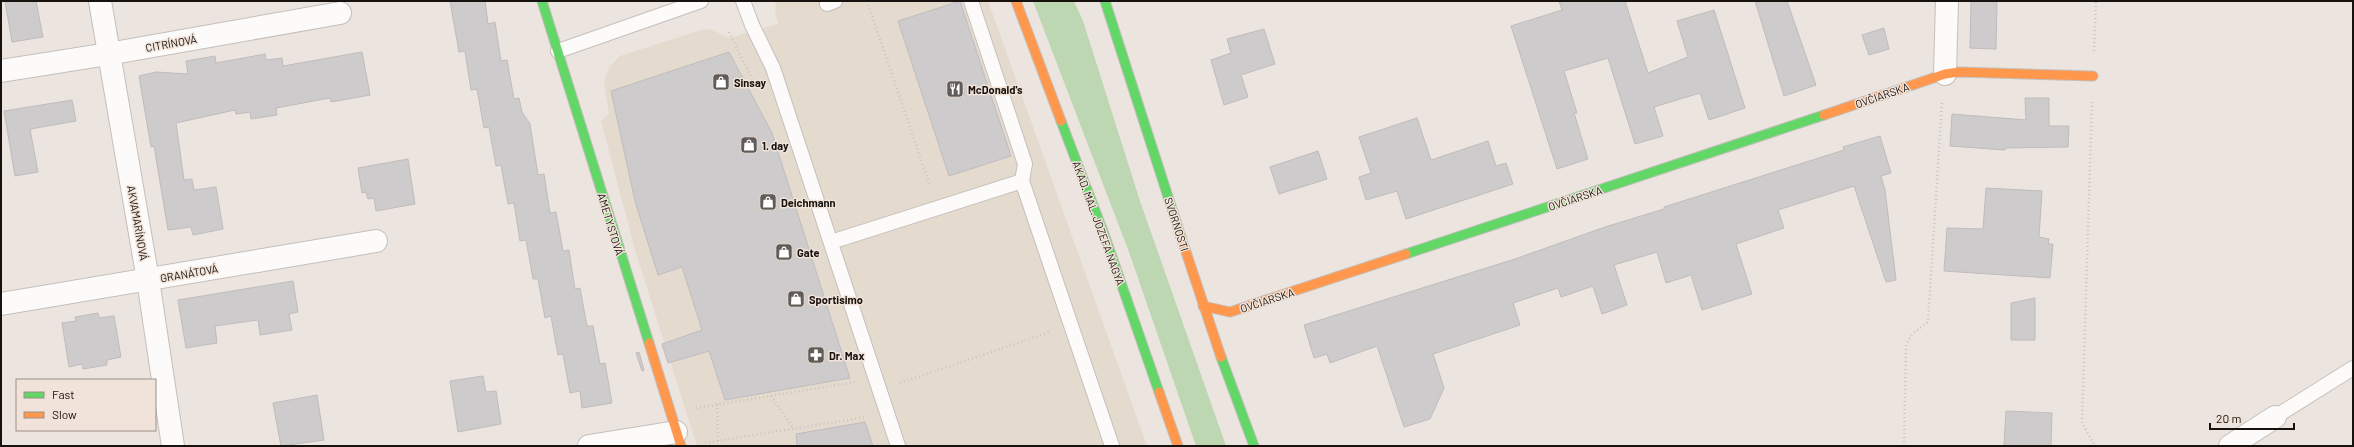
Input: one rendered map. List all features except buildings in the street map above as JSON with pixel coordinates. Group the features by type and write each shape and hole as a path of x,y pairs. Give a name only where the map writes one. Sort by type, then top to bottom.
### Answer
{"street":[{"name":"AKVAMARÍNOVÁ","path":"100,1 148,280 173,446"},
{"name":"AMETYSTOVÁ","path":"542,1 679,439"},
{"name":"AKAD. MAL. JOZEFA NAGYA","path":"1016,1 1104,234 1178,446"},
{"name":"SVORNOSTI","path":"1105,1 1203,306 1254,446"},
{"path":"1945,74 1946,1"},
{"name":"CITRÍNOVÁ","path":"1,71 108,54 340,13"},
{"name":"OVČIARSKA","path":"1203,306 1230,312 1945,74 1974,72 2093,76"},
{"name":"GRANÁTOVÁ","path":"1,304 376,241"},
{"path":"2230,446 2275,417"},
{"path":"589,446 679,439"}],"lane":[{"path":"558,51 701,1"},
{"path":"743,1 752,25 773,68 898,446"},
{"path":"971,1 1025,164 1022,181 1112,446"},
{"path":"831,242 1022,181"},
{"path":"2275,417 2353,368"}],"path":[{"path":"867,1 930,186"},
{"path":"2095,446 2082,423 2096,1"},
{"path":"1904,446 1906,345 1912,334 1928,322 1940,119 1945,74"},
{"path":"880,390 1071,324"},
{"path":"690,409 857,382"},
{"path":"771,396 794,428"},
{"path":"717,404 718,441"},
{"path":"700,444 869,417"}],"shaded area":[{"path":"776,1 988,1 1147,446 697,446 635,250 601,121 609,114 604,82 610,66 620,56 704,29 712,30 729,38 778,24 775,12"}],"green space":[{"path":"1033,1 1074,1 1083,21 1140,201 1226,446 1196,446 1129,252"}],"traffic: fast":[{"path":"542,1 649,343"},
{"path":"1105,1 1181,237"},
{"path":"1406,254 1824,115"},
{"path":"1061,121 1104,234 1159,392"},
{"path":"1221,357 1254,446"}],"traffic: slow":[{"path":"1016,1 1061,121"},
{"path":"1824,115 1945,74 1959,72 2093,76"},
{"path":"1181,237 1221,357"},
{"path":"1203,306 1230,312 1406,254"},
{"path":"649,343 681,446"},
{"path":"1159,392 1178,446"}],"place":[{"name":"Sinsay","path":"721,82"},
{"name":"McDonald's","path":"955,89"},
{"name":"1. day","path":"749,145"},
{"name":"Deichmann","path":"768,202"},
{"name":"Gate","path":"784,252"},
{"name":"Sportisimo","path":"796,299"},
{"name":"Dr. Max","path":"816,355"}]}
